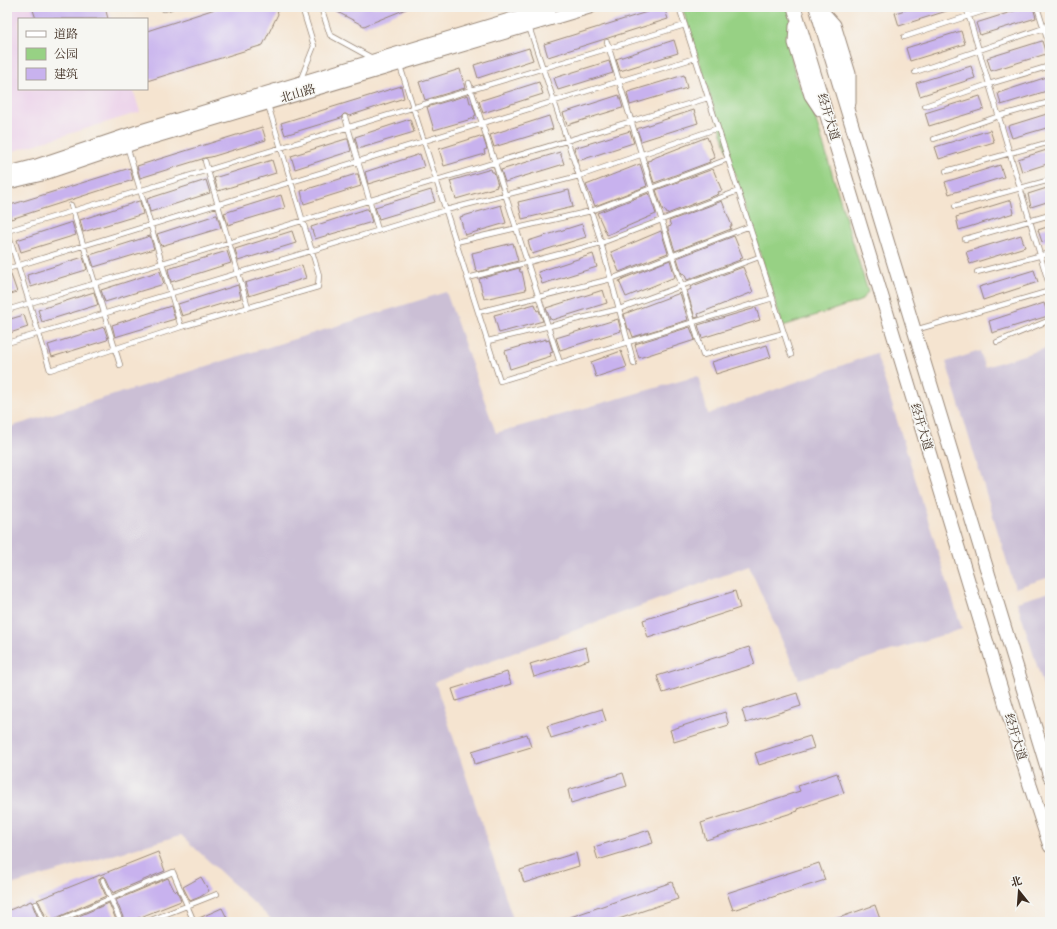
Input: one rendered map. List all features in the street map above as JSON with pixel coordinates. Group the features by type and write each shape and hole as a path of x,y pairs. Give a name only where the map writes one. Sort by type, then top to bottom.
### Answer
{"main road":[{"name":"经开大道","path":"817,7 1050,777"},
{"name":"经开大道","path":"794,9 1030,785 1050,846"}],"street":[{"name":"北山路","path":"7,173 38,165 136,132 551,7"},
{"name":"北山路","path":"7,183 40,175 127,146 268,103 591,7"}],"lane":[{"path":"164,7 164,9 171,7"},
{"path":"300,83 314,46 302,7"},
{"path":"321,7 330,36 375,60"},
{"path":"679,7 791,355"},
{"path":"914,330 1050,289 966,7"},
{"path":"904,37 996,7"},
{"path":"1038,7 1050,48"},
{"path":"268,103 281,147 291,182 319,275 318,287 182,327 50,370 7,230 208,170 281,147 685,25"},
{"path":"528,26 591,211 634,364"},
{"path":"915,72 1050,26"},
{"path":"607,42 703,355 784,333"},
{"path":"7,269 695,58"},
{"path":"400,64 500,381 773,298"},
{"path":"925,106 989,84 1050,66"},
{"path":"469,82 560,363"},
{"path":"7,310 708,98"},
{"path":"934,138 999,116 1050,102"},
{"path":"345,116 378,230"},
{"path":"7,343 446,210 579,176 718,128"},
{"path":"946,171 1050,142"},
{"path":"127,146 182,327"},
{"path":"456,242 591,211 728,159"},
{"path":"205,161 248,307"},
{"path":"955,206 1050,180"},
{"path":"468,278 601,243 738,191"},
{"path":"72,205 120,366"},
{"path":"965,239 1050,215"},
{"path":"478,312 611,279 750,226"},
{"path":"976,272 1050,252"},
{"path":"488,341 619,309 759,257"},
{"path":"997,342 1050,320"},
{"path":"55,922 173,872 194,922"},
{"path":"103,880 121,922"},
{"path":"146,922 217,894"},
{"path":"36,904 44,922"}],"shaded area":[{"path":"7,7 108,7 112,18 18,18 18,90 133,90 140,112 7,153"},
{"path":"446,292 496,433 698,376 708,414 876,353 962,629 799,679 749,566 435,682 514,922 274,922 181,835 7,886 7,428"},
{"path":"1050,347 1050,577 1015,588 946,362 980,351 985,367"},
{"path":"1050,592 1050,707 1017,602"}],"green space":[{"path":"682,7 788,7 794,70 799,85 811,104 868,292 860,301 783,326"}],"building":[{"path":"32,7 105,7 108,18 36,18"},
{"path":"221,7 276,7 278,14 263,45 148,81 148,31"},
{"path":"328,7 411,7 364,26"},
{"path":"664,7 668,19 548,57 544,44"},
{"path":"915,7 953,7 953,9 899,26 895,13"},
{"path":"1027,7 1033,7 1036,18 980,35 976,23"},
{"path":"961,31 965,44 910,61 906,48"},
{"path":"674,40 678,53 620,71 616,59"},
{"path":"1042,41 1046,54 991,71 987,58"},
{"path":"529,48 533,60 478,78 474,65"},
{"path":"609,61 613,73 558,90 554,78"},
{"path":"971,66 975,78 920,96 916,83"},
{"path":"460,69 465,88 425,100 419,82"},
{"path":"684,75 687,88 630,105 628,92"},
{"path":"1050,76 1050,90 1001,105 998,93"},
{"path":"539,82 543,94 483,113 479,101"},
{"path":"401,86 404,98 349,116 344,114 341,118 285,135 281,123"},
{"path":"468,95 476,115 474,116 475,118 434,130 427,107"},
{"path":"619,95 623,108 567,125 563,113"},
{"path":"980,96 984,109 929,126 925,113"},
{"path":"694,110 698,123 641,141 637,129"},
{"path":"1050,113 1050,127 1012,138 1008,126"},
{"path":"549,116 553,129 494,147 490,135"},
{"path":"410,119 414,132 358,149 355,137"},
{"path":"262,127 266,140 140,178 137,166"},
{"path":"990,130 994,142 939,159 935,147"},
{"path":"630,131 634,143 578,161 574,148"},
{"path":"480,136 480,138 483,137 487,149 484,150 485,154 444,166 439,149"},
{"path":"707,137 715,158 709,160 710,162 654,183 647,161"},
{"path":"348,139 351,151 295,169 291,156"},
{"path":"1050,149 1050,163 1022,172 1018,159"},
{"path":"560,152 564,164 505,182 501,170"},
{"path":"420,154 424,167 368,184 365,172"},
{"path":"272,160 276,173 218,191 214,178"},
{"path":"640,164 647,186 595,206 586,185"},
{"path":"1000,165 1004,177 949,194 945,182"},
{"path":"130,168 133,180 11,219 7,206"},
{"path":"491,169 492,172 494,172 498,185 496,185 497,187 456,199 450,181"},
{"path":"713,169 722,191 718,192 719,194 667,214 665,210 663,211 656,190"},
{"path":"358,174 361,186 304,204 301,191"},
{"path":"206,180 210,193 150,212 147,199"},
{"path":"1050,187 1050,201 1031,207 1028,194"},
{"path":"431,190 435,202 379,219 375,207"},
{"path":"569,190 573,207 522,219 518,202"},
{"path":"649,193 656,214 607,235 597,213"},
{"path":"281,195 285,208 228,225 224,213"},
{"path":"1011,200 1014,213 959,230 956,217"},
{"path":"139,201 143,214 83,232 80,220"},
{"path":"722,201 732,226 730,226 731,229 675,251 668,229 668,227 671,226 669,221"},
{"path":"501,205 506,223 465,235 460,217"},
{"path":"368,209 372,222 315,239 311,227"},
{"path":"216,215 221,228 161,246 157,234"},
{"path":"72,222 76,235 21,252 17,240"},
{"path":"582,224 586,237 532,254 528,241"},
{"path":"1050,226 1050,240 1042,242 1038,230"},
{"path":"292,231 296,243 238,261 235,249"},
{"path":"661,231 668,253 619,272 611,252"},
{"path":"1021,235 1025,247 970,264 966,252"},
{"path":"150,236 154,249 94,267 90,255"},
{"path":"734,236 743,258 687,280 684,273 682,274 677,258"},
{"path":"513,243 518,261 478,272 476,271 472,253"},
{"path":"227,251 231,263 171,282 168,269"},
{"path":"593,254 597,267 542,284 538,272"},
{"path":"83,257 86,270 31,287 27,275"},
{"path":"670,260 675,277 626,297 619,281"},
{"path":"302,265 306,278 249,296 245,283"},
{"path":"743,267 753,292 698,314 699,317 695,318 687,291 691,289 690,287"},
{"path":"519,268 520,272 522,272 526,290 484,299 479,279"},
{"path":"1034,270 1038,282 983,300 979,287"},
{"path":"160,271 164,284 105,302 101,290"},
{"path":"10,272 17,292 7,295 7,273"},
{"path":"238,285 241,298 182,316 178,304"},
{"path":"603,290 607,303 552,320 550,319 546,308"},
{"path":"94,292 98,305 42,322 38,310"},
{"path":"680,293 688,320 633,337 630,329 628,329 624,314"},
{"path":"1044,303 1048,316 992,333 989,321"},
{"path":"535,304 543,321 499,333 494,315"},
{"path":"171,306 175,319 115,337 112,325"},
{"path":"756,308 760,320 702,338 698,325"},
{"path":"24,315 28,327 7,334 7,320"},
{"path":"618,319 621,331 560,350 556,338"},
{"path":"104,327 107,340 52,357 48,345"},
{"path":"690,327 695,340 639,358 635,344"},
{"path":"546,339 546,341 549,340 553,352 550,353 551,356 510,369 505,351"},
{"path":"767,345 771,357 716,374 712,362"},
{"path":"621,351 627,367 596,377 591,362"},
{"path":"735,591 740,608 648,638 643,620"},
{"path":"586,647 589,660 534,677 530,664"},
{"path":"749,647 755,664 663,693 657,676"},
{"path":"507,672 511,684 456,701 452,689"},
{"path":"797,693 801,706 746,723 742,710"},
{"path":"602,709 606,721 551,738 547,726"},
{"path":"725,712 729,725 674,742 670,730"},
{"path":"527,734 531,747 475,764 472,751"},
{"path":"810,736 814,748 759,765 755,753"},
{"path":"623,773 627,786 571,803 568,790"},
{"path":"837,773 844,793 797,809 798,811 706,840 701,823 800,791 798,786"},
{"path":"649,830 653,843 598,860 594,847"},
{"path":"158,852 165,871 113,893 106,878 104,876 101,877 99,881 106,896 54,919 51,922 47,914 45,915 37,900"},
{"path":"576,853 579,866 524,883 520,870"},
{"path":"819,863 825,880 733,910 727,893"},
{"path":"201,877 209,891 190,901 183,887"},
{"path":"168,878 175,892 177,890 181,901 125,922 116,900"},
{"path":"672,882 678,899 610,922 559,922 559,921"},
{"path":"31,901 32,903 33,902 38,918 30,922 10,922 7,916 7,911"},
{"path":"109,903 117,922 65,922"},
{"path":"875,905 881,922 830,922 830,921"},
{"path":"222,908 229,922 198,922 197,919"}]}
